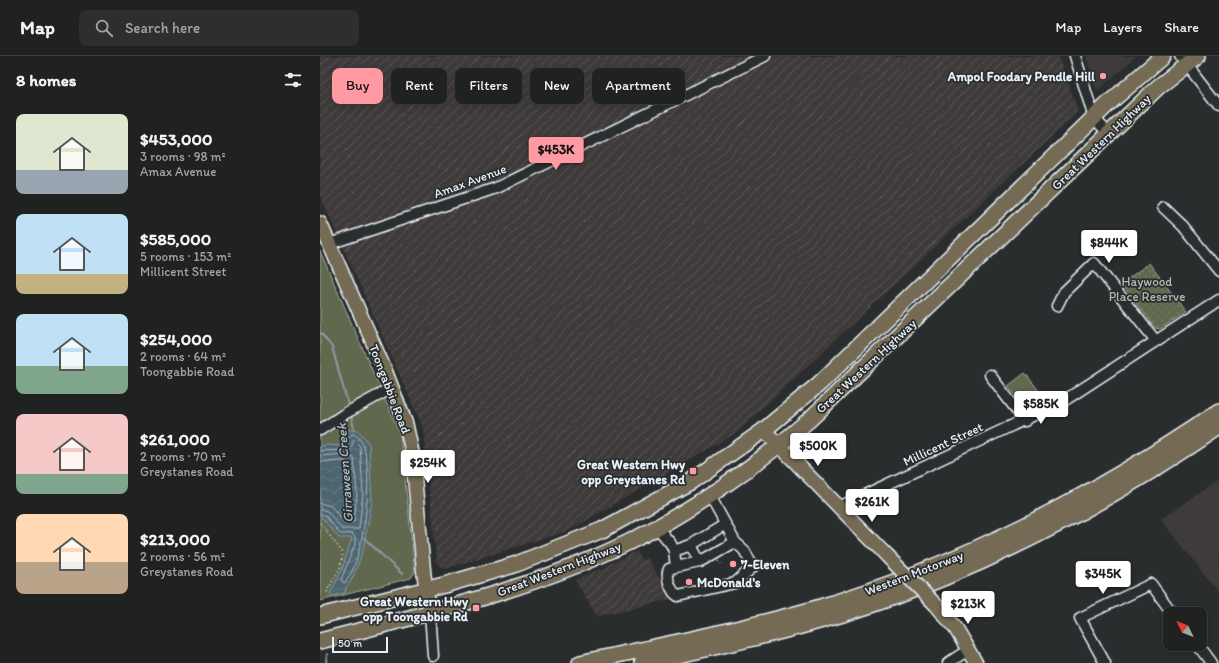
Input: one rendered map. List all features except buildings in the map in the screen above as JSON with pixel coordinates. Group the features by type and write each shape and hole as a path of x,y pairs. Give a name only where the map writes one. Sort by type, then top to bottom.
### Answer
{"highway":[{"name":"Great Western Highway","path":"320,616 514,565 602,530 692,481 764,430 819,384 1094,118 1162,56"},
{"name":"Great Western Highway","path":"320,641 479,599 572,567 628,542 709,494 778,445 845,387 1188,59"},
{"name":"Western Motorway","path":"580,663 776,619 852,597 902,579 990,543 1064,507 1141,463 1219,412"},
{"name":"Western Motorway","path":"642,663 799,627 868,606 932,583 995,556 1078,514 1130,485 1219,427"}],"main road":[{"name":"Toongabbie Road","path":"320,223 392,388 406,424 412,452 430,612"},
{"path":"764,430 936,605 952,624 976,663"}],"street":[{"name":"Amax Avenue","path":"329,244 496,188 765,56"},
{"path":"1075,56 1094,118 1109,134"},
{"path":"1188,59 1219,106"},
{"path":"1163,206 1184,226 1219,271"},
{"path":"1057,306 1064,292 1094,263 1156,341"},
{"name":"Millicent Street","path":"839,507 1062,402 1219,300"},
{"path":"990,375 1025,420"},
{"path":"320,430 350,411 392,388"},
{"path":"709,494 724,525 735,542 744,550 753,565 749,573 735,584 678,596 672,591 667,574 669,569 700,562 735,542"},
{"path":"674,551 691,545 724,525"},
{"path":"656,526 671,544 674,551 676,567"},
{"path":"691,545 700,562"},
{"path":"1105,663 1080,618 1151,584 1168,607"},
{"path":"430,612 433,656"},
{"path":"948,663 968,650"},
{"path":"1202,651 1211,663"}],"path":[{"path":"320,523 343,553 340,568 327,591 328,594"}],"shaded area":[{"path":"320,56 1058,56 1078,112 736,433 570,530 445,569 437,564 423,428 320,195"},
{"name":"Ampol Foodary Pendle Hill","path":"1086,56 1136,56 1100,89 1096,88"},
{"path":"1219,480 1219,593 1161,519"},
{"path":"637,551 642,560 647,558 672,599 597,616 575,580 600,569 604,571 607,566"}],"green space":[{"path":"320,251 400,434 415,572 411,578 320,601"},
{"name":"Haywood Place Reserve","path":"1149,263 1186,312 1160,329 1155,328 1121,284"},
{"path":"1025,373 1047,401 1031,409 1026,408 1008,386"}],"water":[{"path":"350,429 358,430 369,444 372,501 363,550 355,572 350,583 346,587 345,593 331,596 330,594 341,572 352,538 339,538 320,515 320,447 326,445 342,446 343,439"}],"waterway":[{"name":"Girraween Creek","path":"320,332 332,347 349,408"},
{"name":"Girraween Creek","path":"351,414 354,431"},
{"path":"364,538 402,574"},
{"name":"Girraween Creek","path":"326,663 327,654"}],"place":[{"name":"Ampol Foodary Pendle Hill","path":"1103,76"},
{"name":"Great Western Hwy opp Greystanes Rd","path":"693,471"},
{"name":"7-Eleven","path":"733,564"},
{"name":"McDonald's","path":"689,582"},
{"name":"Great Western Hwy opp Toongabbie Rd","path":"476,608"}]}
